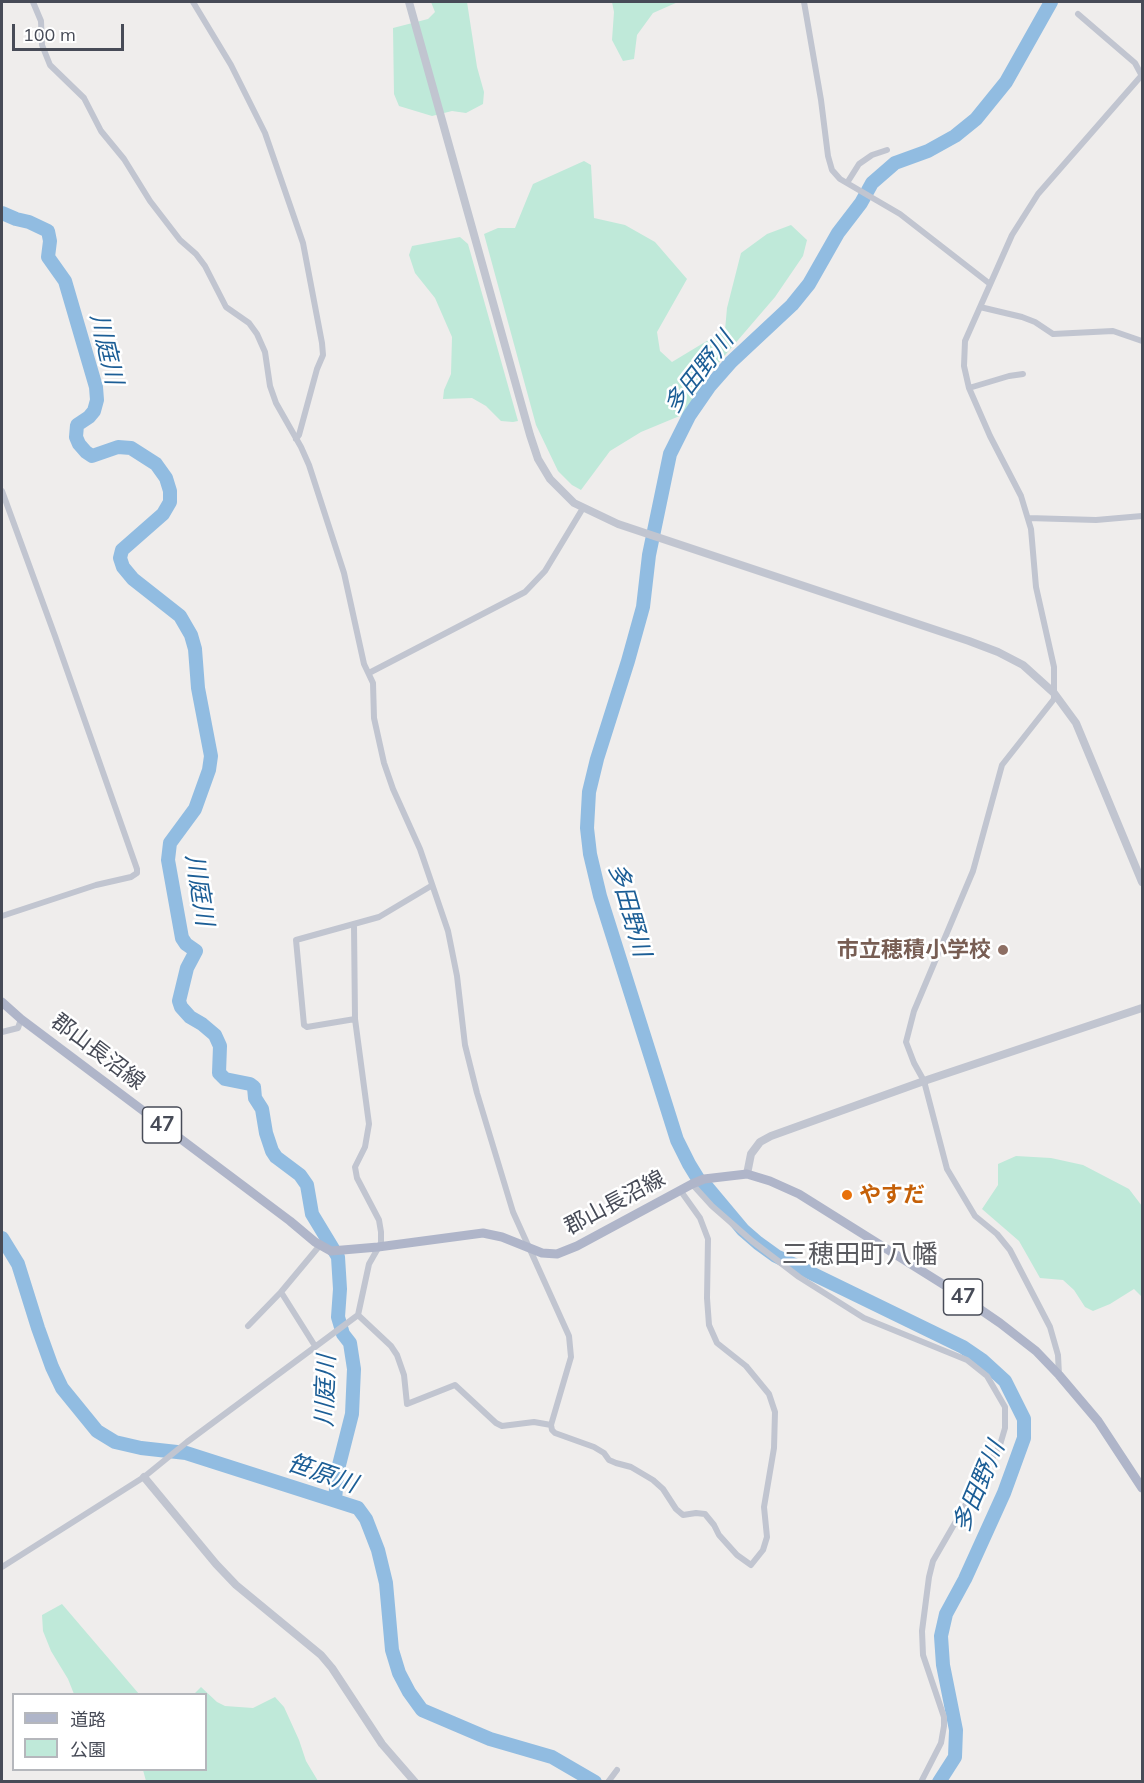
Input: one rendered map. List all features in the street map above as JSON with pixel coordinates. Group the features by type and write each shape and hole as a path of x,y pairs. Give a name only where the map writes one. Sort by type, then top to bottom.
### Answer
{"main road":[{"name":"郡山長沼線","path":"2,1002 21,1019 315,1242 331,1251 483,1233 502,1237 528,1248 557,1254 577,1246 680,1190 705,1179 747,1174 770,1181 799,1194 949,1287 1036,1351 1098,1421 1143,1488"}],"street":[{"path":"33,2 41,21 42,45 50,65 84,98 101,131 124,159 150,201 180,240 196,254 226,307 249,323 257,334 265,352 270,386 276,403 309,465 344,573 360,649 374,689 374,718 384,763 420,849 452,948 468,1061 513,1212 565,1325 571,1346 569,1364 551,1425 555,1433 594,1447 604,1453 609,1460 631,1467 653,1480 683,1515 696,1512 705,1514 719,1535 751,1565 760,1555 767,1537 764,1507 774,1448 775,1412 769,1394 746,1366 717,1342 710,1325 707,1298 708,1239 700,1218 680,1190"},
{"path":"193,2 231,65 265,133 303,243 323,355 296,439"},
{"path":"409,2 534,448 550,479 568,498 583,508 639,532 681,544 998,652 1030,670 1054,693 1081,732 1143,882"},
{"path":"804,2 828,156 836,176 900,214 990,284"},
{"path":"1059,1375 1059,1355 1050,1328 1010,1250 997,1234 975,1216 947,1170 924,1081 907,1048 909,1026 973,871 1002,765 1016,745 1052,704 1054,693 1054,667 1036,587 1034,546 1028,518 1019,490 990,436 969,388 964,366 964,346 1012,236 1038,194 1142,75 1135,63 1078,14"},
{"path":"849,184 859,164 872,155 887,150"},
{"path":"980,307 1035,321 1053,334 1113,331 1143,341"},
{"path":"969,388 1023,374"},
{"path":"2,491 137,873 131,877 86,888 2,916"},
{"path":"369,673 525,592 545,571 583,508"},
{"path":"1028,518 1096,520 1143,516"},
{"path":"355,1019 308,1027 304,1025 296,940 379,917 431,886"},
{"path":"2,1567 144,1477 155,1466 358,1315 369,1264 381,1243 381,1226 357,1178 355,1167 365,1147 369,1124 355,1019 354,925"},
{"path":"747,1174 751,1154 760,1142 924,1081 1143,1008"},
{"path":"2,1032 18,1028 21,1019"},
{"path":"692,1184 712,1206 752,1241 799,1277 864,1318 967,1360 987,1376 1005,1407 1005,1428 1000,1445 933,1561 929,1577 922,1631 923,1655 944,1717 944,1726 941,1743 921,1782"},
{"path":"248,1326 322,1244"},
{"path":"281,1292 315,1346"},
{"path":"358,1315 391,1346 397,1355 404,1375 407,1404 455,1385 502,1426 534,1422 551,1425"},
{"path":"144,1477 236,1585 321,1655 382,1744 415,1782"},
{"path":"608,1782 617,1770"}],"green space":[{"path":"431,2 467,2 477,67 484,92 483,104 466,113 452,111 432,116 399,106 394,94 393,28 428,19 435,12"},
{"path":"612,2 678,2 653,13 637,35 634,59 623,61 612,40 614,12"},
{"path":"584,161 591,165 594,218 625,225 655,242 687,279 657,332 660,351 672,362 725,330 727,308 741,253 767,234 791,225 807,240 803,256 775,297 714,368 696,399 682,415 641,432 610,451 581,490 572,485 558,471 536,425 484,234 498,228 515,228 533,184"},
{"path":"460,237 468,244 518,421 501,421 486,406 472,398 443,399 451,374 452,337 435,298 415,273 409,255 412,246"},
{"path":"1016,1156 1051,1158 1083,1165 1129,1189 1142,1206 1142,1297 1134,1289 1110,1304 1093,1311 1085,1307 1074,1290 1063,1280 1040,1278 1019,1241 982,1209 998,1185 998,1164"},
{"path":"62,1604 138,1693 74,1693 51,1651 43,1631 42,1615"},
{"path":"201,1687 217,1702 225,1706 253,1708 275,1697 284,1707 306,1761 318,1781 146,1781 143,1771 207,1771 207,1693 195,1693"}],"waterway":[{"name":"多田野川","path":"939,1782 955,1757 956,1730 943,1665 941,1636 946,1614 965,1579 1004,1493 1024,1438 1024,1419 1005,1381 982,1360 963,1347 776,1256 743,1230 707,1187 700,1182 677,1140 600,896 590,854 587,828 589,792 643,607 649,555 670,454 689,416 709,387 731,362 792,305 809,284 838,233 861,203 872,183 895,163 928,151 955,136 976,119 1006,82 1051,2"},
{"name":"川庭川","path":"2,213 48,231 50,241 48,257 65,281 96,387 97,400 94,411 77,425 76,437 79,444 92,456 118,447 131,448 156,464 166,478 170,491 170,502 163,514 122,550 120,558 123,567 133,579 180,616 191,635 211,756 209,770 195,809 170,843 168,860 182,938 196,951 187,968 179,1001 190,1017 215,1035 220,1046 219,1073 225,1079 250,1084 254,1087 255,1098 262,1109 272,1151 276,1157 300,1175 307,1185 312,1214 338,1257 340,1289 338,1317 343,1334 350,1343 354,1369 352,1414 338,1469 335,1499"},
{"name":"笹原川","path":"2,1238 18,1264 38,1328 62,1388 97,1431 115,1442 141,1448 186,1453 358,1508 366,1519 378,1550 386,1583 392,1650 399,1673 422,1710 490,1739 552,1757 595,1782"}],"place":[{"name":"市立穂積小学校","path":"1003,950"},
{"name":"やすだ","path":"847,1195"}],"district":[{"name":"三穂田町八幡","path":"860,1255"}]}
